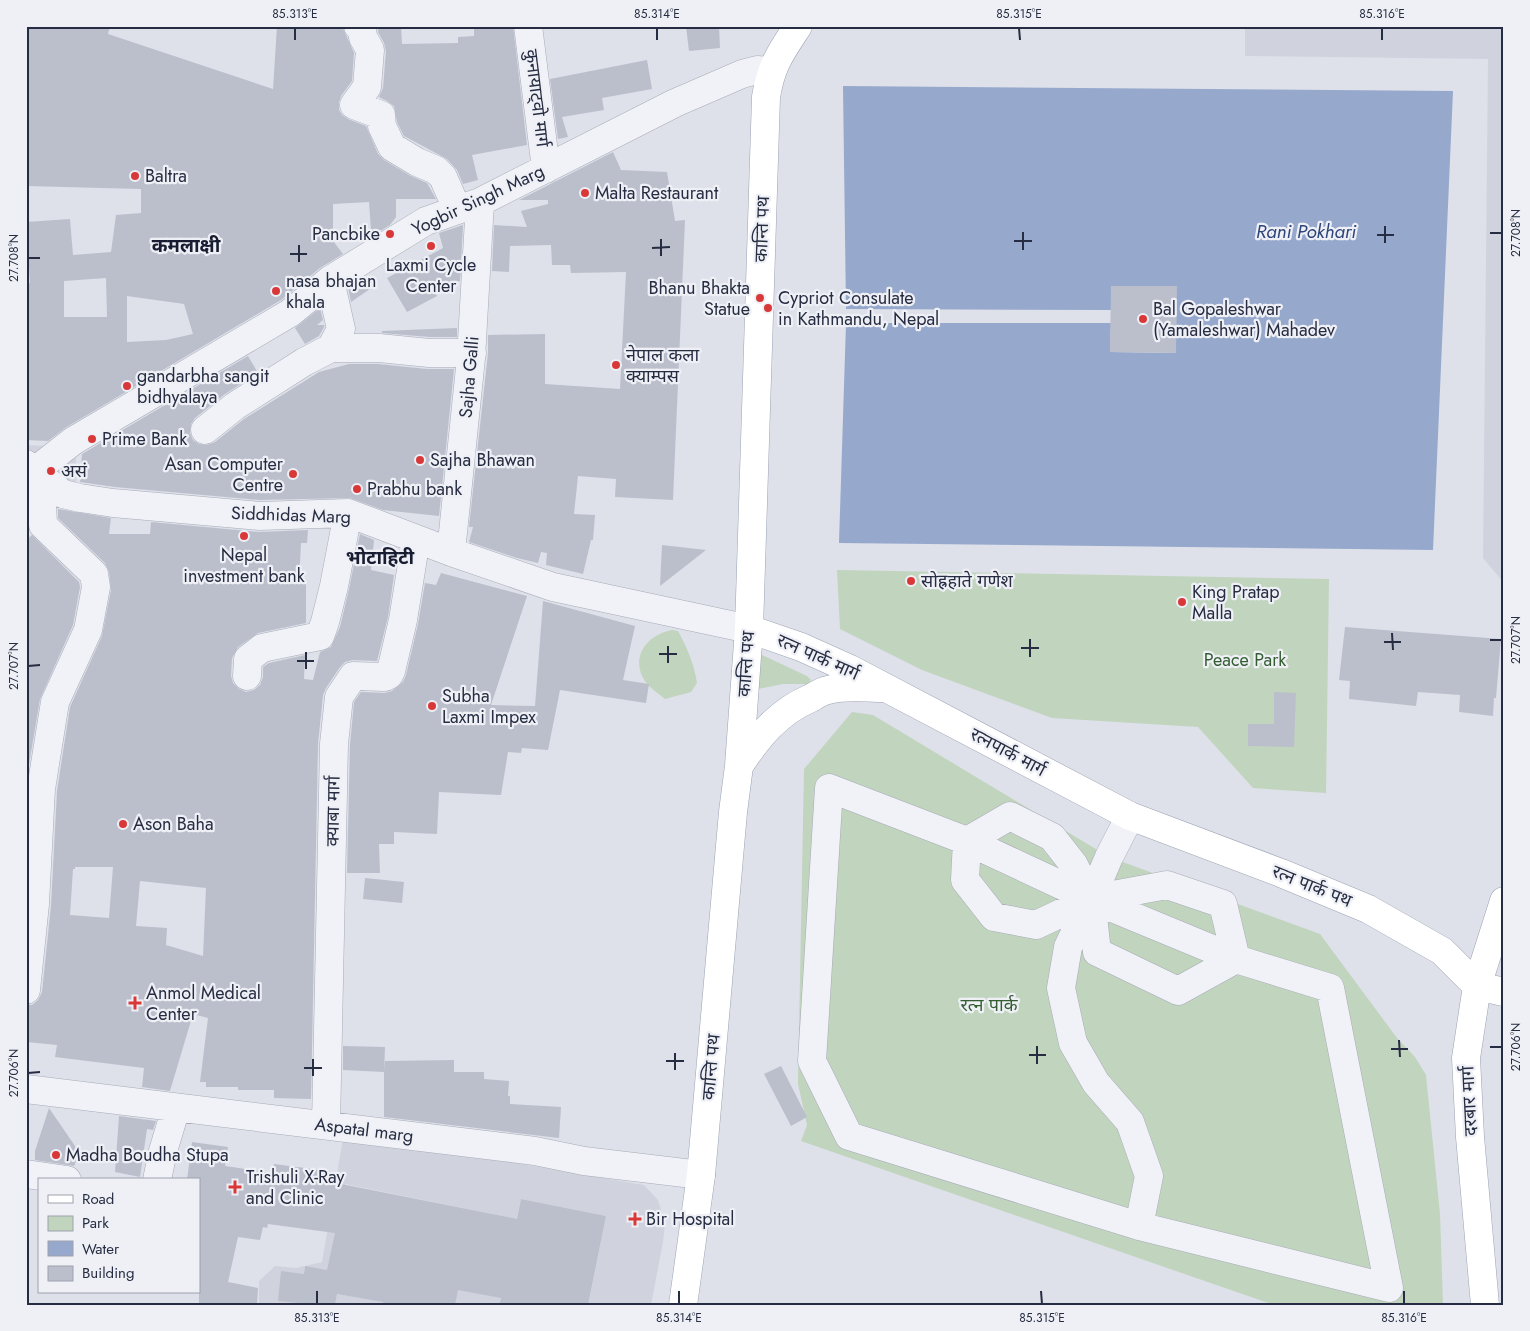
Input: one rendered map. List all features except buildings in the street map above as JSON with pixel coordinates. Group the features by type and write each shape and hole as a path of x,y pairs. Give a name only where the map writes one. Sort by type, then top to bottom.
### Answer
{"main road":[{"name":"कान्ति पथ","path":"683,1305 701,1175 733,812 739,766 749,629 766,97 771,71 780,53 798,27"},
{"name":"रत्न पार्क मार्ग","path":"749,629 775,637 830,660 886,688"},
{"path":"739,766 755,741 776,719 800,702 828,690 851,687 886,688"},
{"name":"रत्नपार्क मार्ग","path":"886,688 1130,816"},
{"name":"रत्न पार्क पथ","path":"1130,816 1281,873 1368,909 1442,952 1477,986"},
{"name":"दरबार मार्ग","path":"1485,1305 1470,1137 1466,1058 1477,986 1504,901"},
{"path":"1477,986 1504,992"}],"street":[{"path":"358,26 362,28 363,37 370,50 367,87 354,105 381,116 382,126 392,147 417,162 436,170 468,206"},
{"name":"कुनायाट्वो मार्ग","path":"528,26 546,169"},
{"name":"Yogbir Singh Marg","path":"29,472 73,441 290,313 330,280 426,220 468,206 546,169 675,103 742,74 757,70 771,71"},
{"name":"Sajha Galli","path":"451,552 472,353 468,206"},
{"path":"330,280 341,329 331,348"},
{"path":"205,430 235,406 304,362 331,348 378,348 429,353 472,353"},
{"path":"26,990 35,904 41,789 55,702 88,630 96,586 94,574 42,525 42,500 29,472"},
{"name":"Siddhidas Marg","path":"29,472 63,494 113,503 260,516 348,513 451,552 553,587 749,629"},
{"path":"247,676 248,659 262,648 320,636 334,586 348,513"},
{"name":"क्याबा मार्ग","path":"326,1125 334,744 339,697 353,676 385,677 391,671 403,620 416,539"},
{"path":"829,788 966,841 1092,899 1236,959 1330,988 1389,1288 1139,1226 849,1136 812,1061 829,788"},
{"path":"966,841 1010,816 1052,837 1074,865 1092,899 1098,952 1178,991 1236,959"},
{"path":"1130,816 1108,857 1092,899 1068,947 1061,988 1073,1043 1096,1083 1130,1122 1149,1176 1139,1226"},
{"path":"966,841 965,880 994,916 1036,925 1092,899 1167,885 1223,904 1236,959"},
{"name":"Aspatal marg","path":"26,1089 535,1151 584,1162 701,1175"},
{"path":"157,1178 163,1151 176,1108"},
{"path":"26,1174 53,1178"}],"shaded area":[{"path":"1245,26 1504,26 1504,583 1483,558 1488,59 1245,56"},
{"name":"असं","path":"26,445 69,447 76,453 76,490 32,518 26,525"},
{"name":"Bir Hospital","path":"344,1133 644,1185 658,1200 665,1223 651,1305 588,1305 606,1216 521,1199 511,1246 502,1216 345,1184 329,1264 506,1273 499,1305 455,1305 456,1298 387,1283 382,1305 335,1305 337,1294 360,1298 363,1275 305,1267 299,1305 259,1305 259,1281 275,1266 296,1268 322,1262"}],"green space":[{"name":"Peace Park","path":"837,570 1329,579 1326,793 1253,788 1198,727 1052,718 922,670 840,629"},
{"path":"672,630 678,631 684,643 692,662 697,683 691,692 665,699 644,680 639,660 641,652 650,640"},
{"path":"760,654 807,676 811,680 808,684 783,684 758,689"},
{"name":"रत्न पार्क","path":"852,712 873,715 1109,857 1320,934 1397,1038 1415,1057 1426,1075 1440,1214 1443,1305 1274,1305 801,1141 807,1125 798,1084 804,769"}],"water":[{"name":"Rani Pokhari","path":"843,86 1453,91 1433,550 839,543 846,323 1111,323 1110,352 1175,353 1176,286 1111,286 1111,310 846,309"}],"place":[{"name":"Baltra","path":"135,176"},
{"name":"Malta Restaurant","path":"585,193"},
{"name":"Pancbike","path":"390,234"},
{"name":"Laxmi Cycle Center","path":"431,246"},
{"name":"nasa bhajan khala","path":"276,291"},
{"name":"Bhanu Bhakta Statue","path":"760,298"},
{"name":"Cypriot Consulate in Kathmandu, Nepal","path":"768,308"},
{"name":"Bal Gopaleshwar (Yamaleshwar) Mahadev","path":"1143,319"},
{"name":"नेपाल कला क्याम्पस","path":"616,365"},
{"name":"gandarbha sangit bidhyalaya","path":"127,386"},
{"name":"Prime Bank","path":"92,439"},
{"name":"Sajha Bhawan","path":"420,460"},
{"name":"असं","path":"51,471"},
{"name":"Asan Computer Centre","path":"293,474"},
{"name":"Prabhu bank","path":"357,489"},
{"name":"Nepal investment bank","path":"244,536"},
{"name":"सोह्रहाते गणेश","path":"911,581"},
{"name":"King Pratap Malla","path":"1182,602"},
{"name":"Subha Laxmi Impex","path":"432,706"},
{"name":"Ason Baha","path":"123,824"},
{"name":"Anmol Medical Center","path":"135,1003"},
{"name":"Madha Boudha Stupa","path":"56,1155"},
{"name":"Trishuli X-Ray and Clinic","path":"235,1187"},
{"name":"Bir Hospital","path":"635,1219"}],"district":[{"name":"कमलाक्षी","path":"186,245"},
{"name":"भोटाहिटी","path":"380,557"}]}
